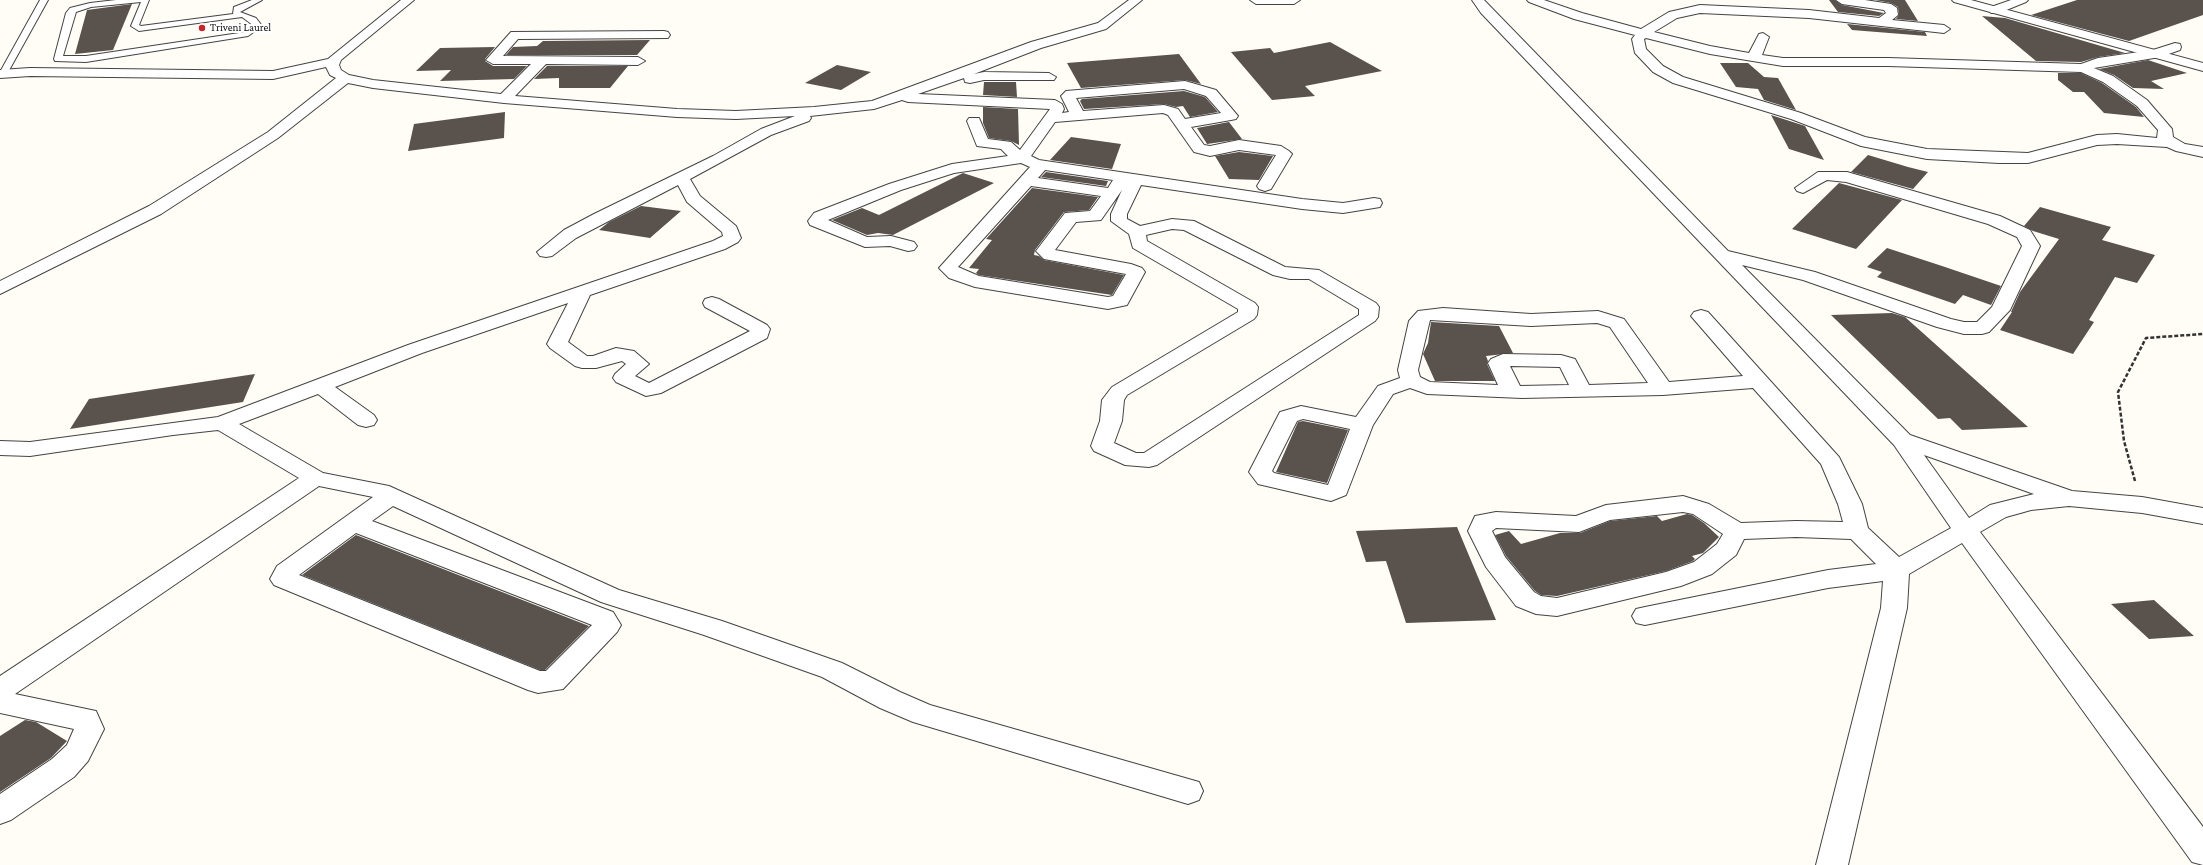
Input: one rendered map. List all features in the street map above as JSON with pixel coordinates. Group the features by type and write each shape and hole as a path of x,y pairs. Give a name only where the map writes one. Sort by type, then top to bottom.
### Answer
{"street":[{"path":"408,0 363,34 335,58 332,65 335,72 345,78 373,84 504,99 677,113 736,115 828,110 874,105 899,97 967,82 984,76 1049,77"},
{"path":"967,82 1036,45 1102,26 1136,0"},
{"path":"1256,0 1294,0"},
{"path":"1478,0 1485,10 1720,254 1902,440 1964,529 2203,852"},
{"path":"1533,0 1578,16 1710,50 1783,62 1880,62 2083,68 2098,62 2155,54 2175,47"},
{"path":"1814,0 1819,15"},
{"path":"1842,0 1887,7 1893,11 1892,15 1884,18 1884,21"},
{"path":"1958,0 1996,5 2155,54 2203,67"},
{"path":"1996,5 2017,2 2203,55"},
{"path":"1944,29 1884,21 1819,15 1761,11 1692,10 1673,15 1643,33 1638,39 1640,50 1658,69 1678,80 1796,116 1861,141 1927,154 1999,158 2028,158 2097,140 2117,139 2170,143 2181,148 2203,152"},
{"path":"638,61 493,60 515,35 664,35"},
{"path":"1756,58 1755,54 1763,37"},
{"path":"504,99 543,60"},
{"path":"1,74 30,72 273,75 333,62"},
{"path":"2083,68 2108,79 2142,103 2165,129 2165,138 2170,143"},
{"path":"0,288 155,210 273,135 345,78"},
{"path":"1078,115 1068,96 1071,94 1185,85 1211,93 1231,116 1182,124"},
{"path":"899,97 1055,104 1056,109 1050,118 1016,149 967,167 952,169 895,187 820,217 816,221 865,242 891,241 908,246"},
{"path":"1050,118 1164,109 1173,112 1199,148 1210,151 1239,145 1282,151 1284,154 1265,186"},
{"path":"546,252 570,234 766,132 828,110"},
{"path":"974,121 982,143 1016,149 1041,165 1302,204 1343,208 1374,203"},
{"path":"1041,165 948,268 955,274 975,281 1108,303 1120,301 1136,272 1131,269 1050,255 1045,251 1071,217 1095,216 1112,193 1130,178"},
{"path":"967,167 994,176"},
{"path":"1720,254 1810,276 1944,323 1964,328 1982,328 2000,310 2030,246 2024,234 1994,220 1847,177 1824,175 1803,188"},
{"path":"0,448 30,449 172,428 222,423 415,349 582,293 719,245 732,238 730,230 693,199 681,177"},
{"path":"1130,178 1119,214 1119,221 1137,232 1172,224 1188,225 1279,271 1290,274 1312,274 1369,307 1368,318 1149,460 1133,460 1102,446 1111,421 1113,400 1119,391 1247,315 1248,307 1139,244 1137,232"},
{"path":"1027,181 1112,193"},
{"path":"582,293 557,344 582,362 596,362 616,354 627,355 639,364 625,374 623,378 646,390 654,389 760,334 760,329 712,303"},
{"path":"1411,381 1408,370 1419,321 1425,315 1443,314 1531,320 1598,317 1617,323 1663,388"},
{"path":"1701,316 1831,462 1850,504 1857,531 1896,570 1894,608 1832,865"},
{"path":"1512,391 1498,362 1503,360 1561,361 1568,363 1582,390"},
{"path":"1362,425 1302,412 1288,417 1260,472 1266,479 1331,493 1338,490 1362,425 1385,390 1411,381 1427,388 1512,391 1663,388 1759,381"},
{"path":"321,386 366,420"},
{"path":"222,423 315,478 346,486 380,491 610,596 713,628 832,670 890,700 923,714 1188,791"},
{"path":"1902,440 2069,498"},
{"path":"0,690 236,534 315,478"},
{"path":"354,523 604,619 608,625 553,681 538,682 283,579 286,572 390,496"},
{"path":"1645,616 1828,579 1896,570 1964,529 1998,511 2030,502 2069,498 2142,505 2203,516"},
{"path":"1736,531 1727,549 1703,568 1672,580 1557,607 1536,605 1525,599 1495,561 1480,530 1484,522 1496,520 1551,524 1579,524 1606,513 1683,504 1701,509 1736,531 1796,529 1857,531"},
{"path":"0,702 86,719 89,729 78,753 63,768 0,812"}],"lane":[{"path":"1,74 44,0"},
{"path":"138,0 90,5 72,10 58,59 86,58 248,34 258,26 253,20 236,13 237,10 258,0"},
{"path":"145,0 134,26 138,29 243,15"}],"path":[{"path":"2142,505 2124,441 2118,392 2146,338 2203,334"}],"building":[{"path":"1829,0 1835,0 1842,5 1884,13 1879,16 1838,12"},
{"path":"1875,0 1905,0 1918,21 1896,19 1899,15 1898,7 1891,3"},
{"path":"2077,0 2203,0 2203,15 2129,41 2031,15"},
{"path":"132,4 113,50 75,54 87,10"},
{"path":"1982,16 2005,18 2125,53 2098,57 2081,62 2036,61"},
{"path":"1847,24 1925,32 1927,36 1852,30"},
{"path":"650,40 637,55 506,55 513,47 537,46 543,41"},
{"path":"1330,42 1382,71 1305,86 1315,96 1272,100 1231,52 1270,48 1274,53"},
{"path":"495,47 485,59 485,61 493,66 527,66 514,79 440,81 451,70 416,71 440,48"},
{"path":"1179,54 1201,84 1185,80 1081,88 1067,63"},
{"path":"2148,60 2187,73 2151,81 2164,89 2133,88 2114,75 2099,69"},
{"path":"1720,63 1748,63 1764,77 1778,78 1796,110 1764,100 1758,89 1736,87"},
{"path":"837,65 871,72 841,90 805,83"},
{"path":"547,66 628,66 610,88 559,88 559,78 534,79"},
{"path":"2058,73 2081,73 2102,83 2136,107 2144,117 2104,113 2084,92 2073,92 2058,80"},
{"path":"984,82 1016,82 1017,97 983,95"},
{"path":"1184,91 1205,97 1218,112 1190,117 1183,106 1176,107 1164,104 1084,109 1080,101 1082,99"},
{"path":"983,107 1018,109 1019,145 1011,141 989,138 983,123"},
{"path":"505,112 504,138 408,151 414,124"},
{"path":"1771,115 1805,126 1824,160 1789,149"},
{"path":"1229,122 1242,139 1207,144 1197,128"},
{"path":"1071,137 1121,144 1112,169 1050,160"},
{"path":"1239,152 1273,156 1259,180 1229,179 1215,156"},
{"path":"1868,155 1928,172 1913,189 1851,172"},
{"path":"1046,172 1108,181 1106,186 1041,177"},
{"path":"963,173 994,183 893,235 878,233 867,235 832,220 862,208 879,215"},
{"path":"1839,183 1902,200 1856,249 1792,229"},
{"path":"1032,188 1098,197 1089,210 1064,212 1035,250 1034,255 1039,256 1044,260 1124,275 1112,295 979,275 976,273 979,269 969,268 992,240 986,239"},
{"path":"641,206 681,211 650,238 599,230 609,222"},
{"path":"2040,207 2111,227 2102,240 2155,255 2137,283 2115,277 2089,320 2094,322 2073,354 2000,330 2012,312 2020,292 2059,239 2033,231 2024,226"},
{"path":"1887,248 2001,286 1991,305 1963,295 1955,304 1877,277 1882,272 1867,267"},
{"path":"1892,313 1905,317 2028,427 1962,430 1950,418 1938,419 1831,315"},
{"path":"1431,322 1499,326 1513,353 1486,356 1488,361 1487,364 1495,381 1435,381 1423,354 1428,343"},
{"path":"255,374 243,402 70,429 89,399"},
{"path":"1303,421 1348,430 1327,483 1276,472 1298,422"},
{"path":"1687,514 1692,515 1704,523 1719,537 1703,553 1692,556 1695,559 1693,561 1666,571 1557,596 1541,595 1535,591 1506,556 1495,535 1509,531 1521,544 1560,533 1580,533 1610,521 1657,516 1662,521"},
{"path":"1457,527 1496,620 1406,623 1386,561 1366,562 1356,531"},
{"path":"356,535 589,626 545,670 540,670 302,575"},
{"path":"2154,600 2194,636 2149,639 2111,604"},
{"path":"25,720 36,722 67,741 51,758 0,792 0,736"}],"place":[{"name":"Triveni Laurel","path":"202,28"}]}
